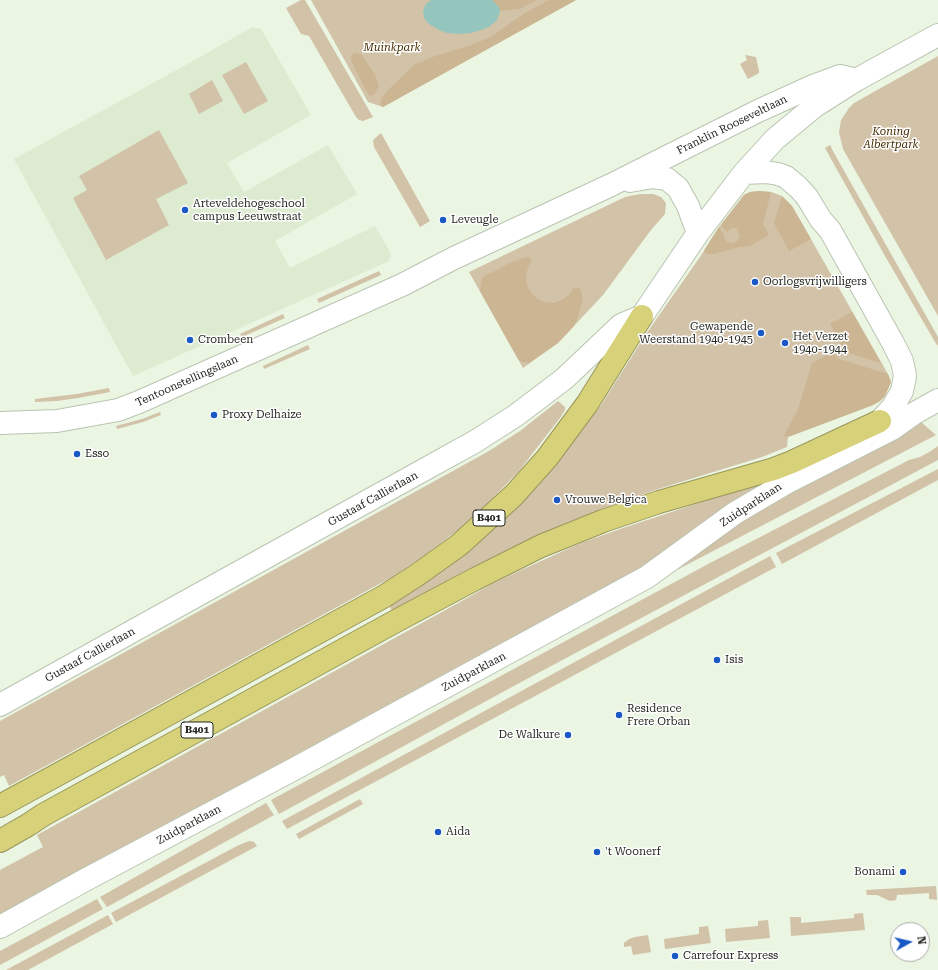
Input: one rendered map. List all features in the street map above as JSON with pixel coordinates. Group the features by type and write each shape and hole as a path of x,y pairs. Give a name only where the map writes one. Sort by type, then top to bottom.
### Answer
{"highway":[{"name":"B401","path":"0,806 384,597 459,545 514,496 546,458 580,414 642,316"},
{"name":"B401","path":"0,841 396,621 475,578 541,546 603,521 659,502 774,469 880,421"}],"street":[{"path":"642,316 698,233 744,173 775,139 815,106 856,80 938,35"},
{"name":"Franklin Rooseveltlaan","path":"429,271 611,185 758,111 813,86 840,76 856,80"},
{"path":"744,173 766,172 786,177 807,197 821,220 830,230 893,342 902,361 905,376 902,390 892,407 880,421"},
{"name":"Franklin Rooseveltlaan","path":"611,185 653,177 667,180 678,188 688,206 698,233"},
{"name":"Tentoonstellingslaan","path":"0,423 57,421 118,410 402,285 429,271"},
{"name":"Gustaaf Callierlaan","path":"0,705 476,441 515,416 564,379 621,325 642,316"},
{"name":"Zuidparklaan","path":"0,928 92,876 296,768 647,577 736,513 786,483 892,429 913,414 938,400"},
{"path":"880,421 913,414"}],"shaded area":[{"path":"492,0 537,0 519,9 500,11 499,7"},
{"path":"549,0 576,0 383,107 381,105 381,99 388,90 414,65 435,56 469,46 492,36 525,13"},
{"name":"Arteveldehogeschool campus Leeuwstraat","path":"253,27 261,29 311,115 227,163 244,192 328,145 357,194 275,241 290,268 375,226 391,254 389,261 133,376 14,159"},
{"path":"355,53 361,54 375,75 379,87 375,94 370,96 364,87 351,60 351,56"},
{"path":"750,192 771,192 763,224 769,235 750,246 739,247 714,254 707,254 704,252 719,227 726,241 732,243 736,242 740,237 737,228 730,229 727,232 721,225 744,195"},
{"path":"782,196 792,206 811,239 789,251 774,223"},
{"path":"530,257 531,262 527,271 526,281 529,290 536,298 545,302 554,303 564,299 571,293 573,288 580,288 583,300 574,326 558,343 529,363 522,362 518,359 480,291 482,278 508,264 522,258"},
{"path":"852,312 881,363 845,352 830,324"},
{"path":"832,352 839,359 888,374 891,382 885,396 873,405 788,437 784,436 798,409 812,363"}],"green space":[{"path":"301,0 305,0 373,117 363,121 356,117 309,36 301,34 286,8"},
{"name":"Muinkpark","path":"311,0 576,0 383,107 368,102"},
{"path":"745,55 756,57 759,71 759,73 748,79 740,64 747,60"},
{"name":"Koning Albertpark","path":"938,56 938,316 843,149 839,132 841,120 854,103"},
{"path":"246,62 268,101 244,114 222,75"},
{"path":"212,80 223,101 199,114 189,94"},
{"path":"159,130 188,183 156,199 169,225 106,260 73,198 87,190 79,176"},
{"path":"381,133 430,221 420,227 374,147 373,140"},
{"path":"830,145 938,337 938,346 885,256 825,148"},
{"path":"750,192 771,192 782,196 792,206 888,374 891,382 885,396 873,405 788,437 787,447 762,457 655,490 599,510 536,536 470,568 392,611 389,605 554,465 601,405 648,331 700,257 719,227 744,195"},
{"path":"640,194 653,194 661,197 666,203 665,214 651,230 603,295 558,343 523,368 469,272 625,197"},
{"path":"379,271 381,275 319,303 317,299"},
{"path":"283,314 285,318 242,337 240,334"},
{"path":"308,345 310,349 264,369 263,366"},
{"path":"109,388 110,392 57,401 35,402 35,399 77,394"},
{"path":"558,401 565,407 565,410 519,471 491,500 458,530 394,576 9,786 4,775 0,777 0,721 489,451 520,431"},
{"path":"160,412 161,415 143,422 117,429 116,426 142,419"},
{"path":"921,422 936,435 669,574 741,519 823,471"},
{"path":"938,446 938,460 523,681 279,814 271,800 710,563 909,460 920,457"},
{"path":"938,469 938,480 782,564 776,553"},
{"path":"759,483 761,487 647,568 0,918 0,870 43,847 37,835 490,585 581,543"},
{"path":"770,556 776,567 287,829 282,821"},
{"path":"360,799 363,804 299,839 296,834"},
{"path":"266,803 274,815 107,907 100,897"},
{"path":"250,841 254,842 257,846 116,922 111,913 237,846"},
{"path":"936,886 937,900 929,899 929,893 897,895 896,900 890,901 877,895 867,895 866,890"},
{"path":"97,899 103,909 0,965 0,951"},
{"path":"863,913 865,930 791,936 790,917 801,917 801,923 854,918 854,914"},
{"path":"108,915 113,924 28,970 6,970"},
{"path":"768,920 770,938 726,942 725,929 758,926 758,921"},
{"path":"708,926 711,943 665,949 664,939 699,934 699,927"},
{"path":"648,935 651,952 633,955 631,946 624,947 624,943 629,939"}],"water":[{"path":"431,0 492,0 499,7 500,11 496,21 484,29 471,33 447,33 429,24 424,18 423,12 425,5"}],"place":[{"name":"Arteveldehogeschool campus Leeuwstraat","path":"185,210"},
{"name":"Leveugle","path":"443,220"},
{"name":"Oorlogsvrijwilligers","path":"755,282"},
{"name":"Gewapende Weerstand 1940-1945","path":"761,333"},
{"name":"Crombeen","path":"190,340"},
{"name":"Het Verzet 1940-1944","path":"785,343"},
{"name":"Proxy Delhaize","path":"214,415"},
{"name":"Esso","path":"77,454"},
{"name":"Vrouwe Belgica","path":"557,500"},
{"name":"Isis","path":"717,660"},
{"name":"Residence Frere Orban","path":"619,715"},
{"name":"De Walkure","path":"568,735"},
{"name":"Aida","path":"438,832"},
{"name":"'t Woonerf","path":"597,852"},
{"name":"Bonami","path":"903,872"},
{"name":"Carrefour Express","path":"675,956"}]}
